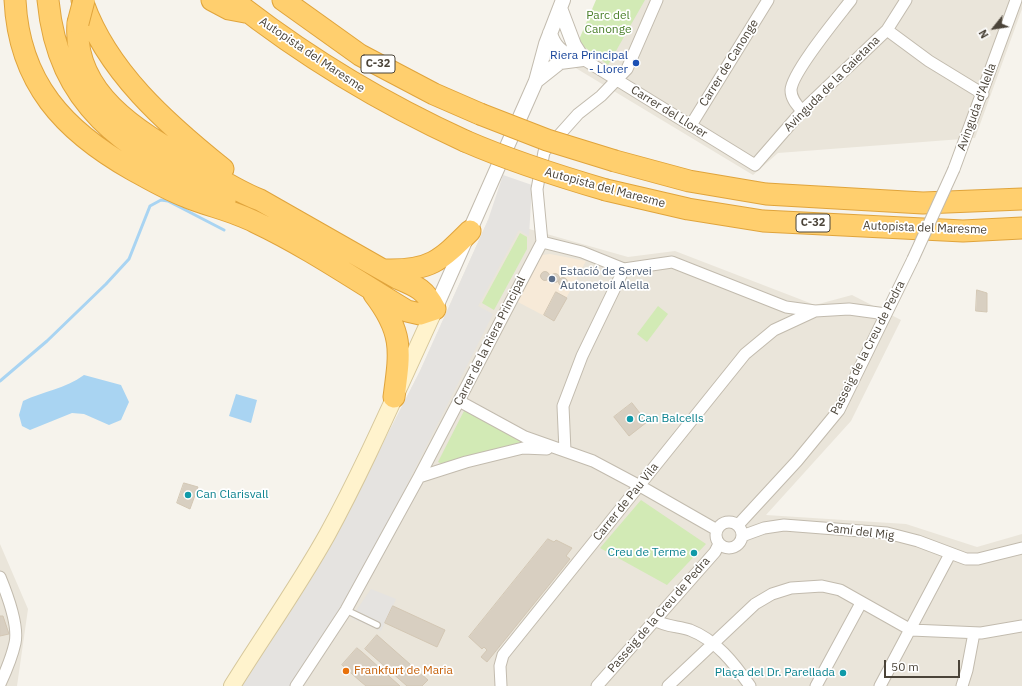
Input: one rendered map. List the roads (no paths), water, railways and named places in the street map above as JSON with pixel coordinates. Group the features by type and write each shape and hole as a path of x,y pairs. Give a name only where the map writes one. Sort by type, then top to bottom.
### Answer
{"highway":[{"path":"15,0 19,38 30,70 47,99 72,128 110,157 173,192 255,221"},
{"path":"48,0 53,35 66,72 84,101 111,131 136,150 240,209 255,221 407,311 420,314 435,309 429,297 420,288 383,270 260,200 240,192 160,145 125,120 100,93 91,78 80,51 77,32 83,0"},
{"path":"83,0 98,38 116,65 134,86 190,141 260,200"},
{"path":"212,0 229,9 240,6"},
{"name":"Autopista del Maresme","path":"283,0 360,54 434,94 547,140 615,161 689,181 766,194 923,203 1022,199"},
{"name":"Autopista del Maresme","path":"240,6 296,47 357,86 412,117 500,156 548,174 606,190 688,209 763,221 962,231 1022,228"},
{"path":"383,270 410,270 437,261 470,231"},
{"path":"370,289 384,306 395,327 399,344 399,358 394,397"}],"main road":[{"path":"232,686 285,604 326,536 358,476 435,309"}],"street":[{"path":"657,0 627,69 618,80 578,114 544,152 537,189 542,242 582,252 624,269 672,262 786,307 815,311 849,309 886,314"},
{"name":"Carrer de Canonge","path":"690,125 768,0"},
{"path":"802,112 794,102 791,88 802,66 851,0"},
{"name":"Avinguda de la Gaietana","path":"755,165 802,112 887,30 906,0"},
{"name":"Avinguda d'Alella","path":"954,169 983,94 1016,0"},
{"path":"435,309 536,81 562,4"},
{"path":"562,4 577,54"},
{"path":"887,30 929,62 983,94"},
{"path":"550,40 563,39 577,54"},
{"path":"536,81 560,62 577,54"},
{"name":"Carrer del Llorer","path":"577,54 755,165"},
{"name":"Passeig de la Creu de Pedra","path":"740,530 839,410 913,259 954,169"},
{"name":"Carrer de la Riera Principal","path":"296,686 346,610 419,477 542,242"},
{"path":"561,450 563,406 582,356 624,269"},
{"name":"Carrer de Pau Vila","path":"500,686 500,666 503,656 745,354 774,330 786,314 786,307"},
{"name":"Carrer de Pau Vila","path":"774,330 815,311"},
{"path":"459,401 524,443 561,450 593,461 717,530"},
{"path":"419,477 524,443"},
{"path":"727,522 740,530 739,544 733,548 719,544 717,539 717,530 723,524 727,522"},
{"name":"Camí del Mig","path":"740,530 784,525 887,533 918,541 966,559 978,559 1022,548"},
{"name":"Passeig de la Creu de Pedra","path":"597,686 715,552 719,544"},
{"path":"880,686 950,554"},
{"path":"0,577 8,597 16,642 0,684"},
{"path":"668,686 755,604 772,594 791,588 822,586 840,590 911,630 974,633 1022,626"},
{"path":"816,686 861,603"},
{"path":"655,620 662,624 689,630 713,643 729,659 750,686"},
{"path":"962,686 967,670 974,633"}],"lane":[{"path":"346,610 378,625"}],"water":[{"path":"84,375 121,385 129,402 121,420 109,425 84,414 72,413 30,430 22,426 19,415 23,401 62,387"},
{"path":"236,394 257,400 251,423 229,416"}],"waterway":[{"path":"0,381 47,341 106,284 129,259 150,206 161,200 168,201 224,230"}],"place":[{"name":"Riera Principal - Llorer","path":"636,63"},
{"name":"Estació de Servei Autonetoil Alella","path":"552,279"},
{"name":"Can Balcells","path":"630,419"},
{"name":"Can Clarisvall","path":"188,495"},
{"name":"Creu de Terme","path":"694,553"},
{"name":"Frankfurt de Maria","path":"346,671"},
{"name":"Plaça del Dr. Parellada","path":"843,673"}],"park label":[{"name":"Parc del Canonge","path":"608,23"}]}
